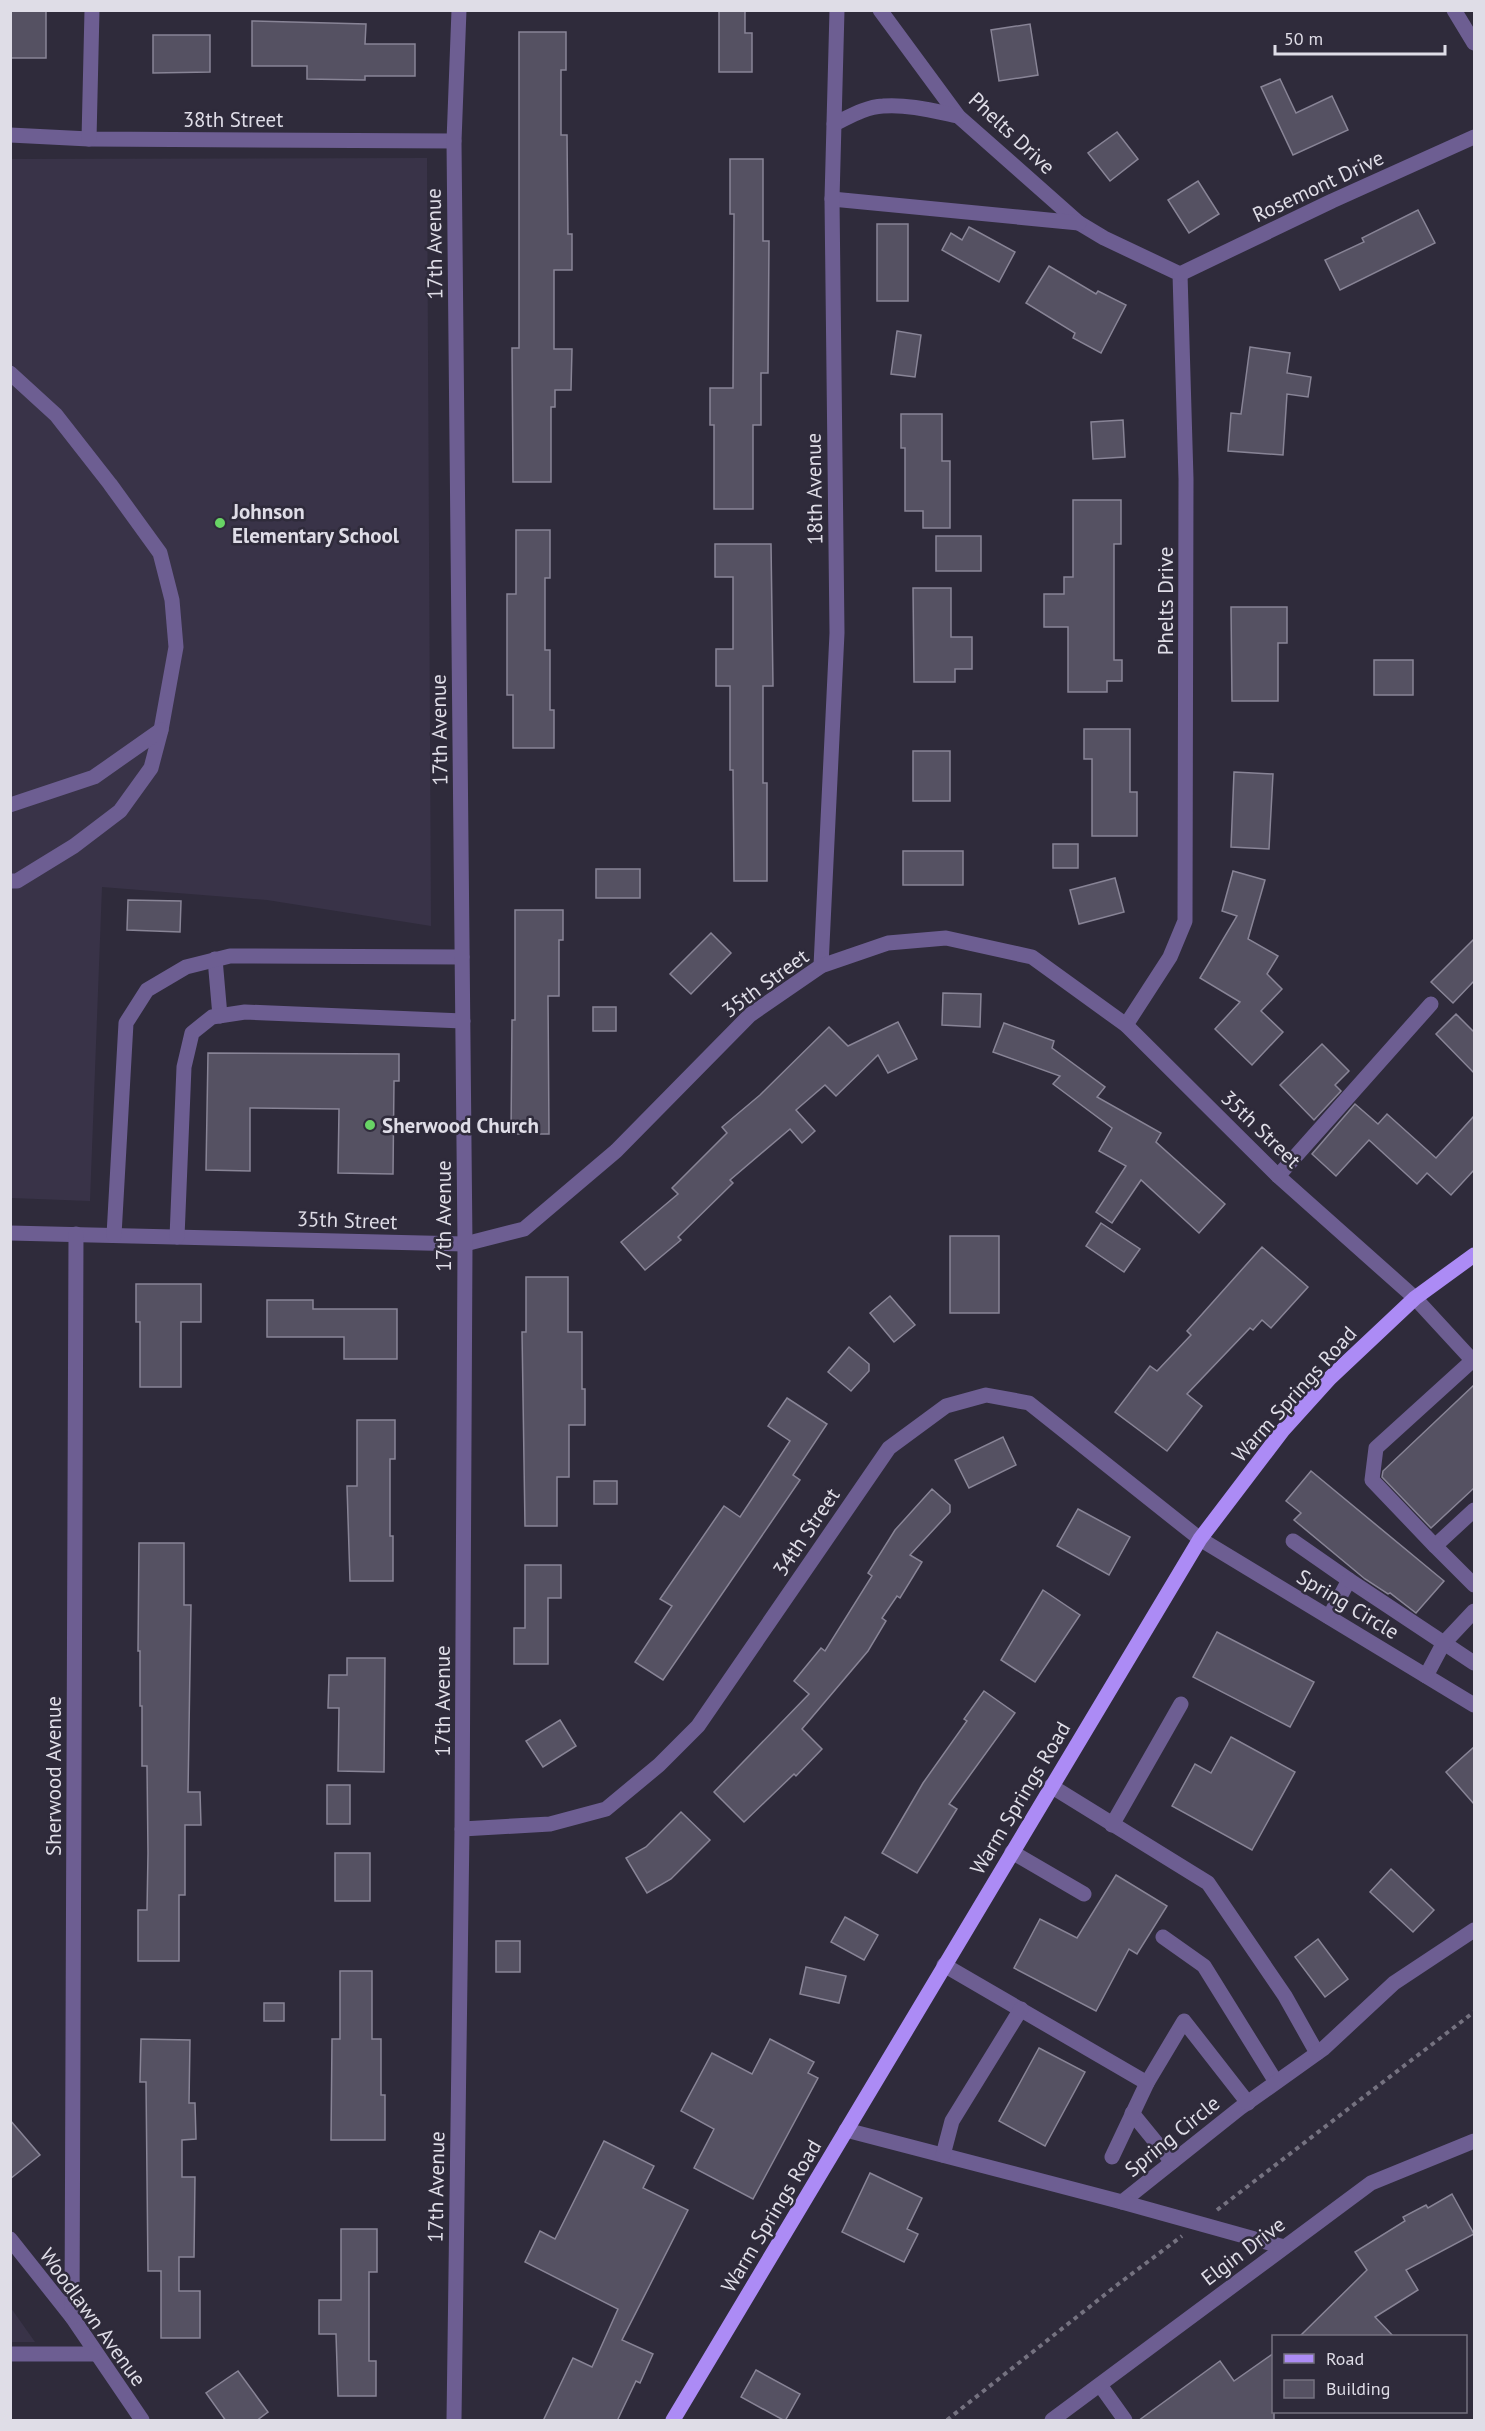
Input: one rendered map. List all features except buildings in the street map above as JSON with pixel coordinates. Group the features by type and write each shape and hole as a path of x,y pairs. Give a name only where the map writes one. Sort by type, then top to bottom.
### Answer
{"main road":[{"name":"Warm Springs Road","path":"673,2421 1200,1539 1283,1430 1330,1378 1414,1298 1474,1255"}],"street":[{"path":"89,139 92,10"},
{"name":"17th Avenue","path":"454,2421 462,1829 465,1244 454,141 459,10"},
{"name":"18th Avenue","path":"821,966 837,633 832,199 837,10"},
{"name":"Phelts Drive","path":"880,10 958,116 1078,223 1180,274 1186,479 1185,921 1170,957 1126,1025"},
{"path":"1454,10 1474,43"},
{"path":"834,124 860,111 882,105 909,107 958,116"},
{"name":"38th Street","path":"10,135 89,139 454,141"},
{"name":"Rosemont Drive","path":"1180,274 1332,201 1474,137"},
{"name":"Phelts Drive","path":"832,199 1078,223"},
{"path":"10,373 56,415 111,483 160,553 172,600 176,647 161,730 151,768 120,811 74,846 17,881 10,881"},
{"path":"10,805 94,777 161,730"},
{"name":"35th Street","path":"10,1233 465,1244 524,1229 616,1151 750,1015 821,966 888,943 946,938 1032,957 1126,1025 1278,1176 1414,1298 1474,1361"},
{"path":"114,1235 126,1023 147,990 186,967 230,956 462,957"},
{"path":"215,960 220,1016"},
{"path":"1278,1176 1431,1004"},
{"path":"177,1236 184,1067 192,1033 212,1017 245,1012 463,1021"},
{"name":"Sherwood Avenue","path":"72,2317 76,1234"},
{"path":"1474,1361 1376,1448 1372,1480 1474,1585"},
{"name":"34th Street","path":"462,1829 550,1824 606,1809 658,1765 699,1726 889,1448 946,1406 986,1395 1029,1403 1200,1539"},
{"path":"1435,1546 1474,1510"},
{"name":"Spring Circle","path":"1200,1539 1474,1705"},
{"path":"1293,1541 1474,1663"},
{"path":"1329,1617 1349,1580"},
{"path":"1426,1676 1443,1644 1474,1611"},
{"path":"1112,1825 1181,1704"},
{"path":"1051,1786 1208,1883 1285,1996 1317,2053"},
{"path":"1012,1852 1084,1894"},
{"name":"Spring Circle","path":"846,2130 1122,2202 1248,2103 1317,2053 1394,1983 1474,1930"},
{"path":"1162,1937 1204,1966 1276,2082"},
{"path":"944,1965 1147,2083"},
{"path":"943,2155 952,2121 1021,2010"},
{"path":"1112,2157 1147,2083 1184,2021 1248,2103"},
{"path":"1132,2114 1172,2163"},
{"name":"Elgin Drive","path":"1052,2421 1371,2183 1474,2141"},
{"path":"1122,2202 1284,2247"},
{"name":"Woodlawn Avenue","path":"10,2240 72,2317 142,2421"},
{"path":"10,2354 95,2354"},
{"path":"1100,2385 1125,2421"}],"shaded area":[{"name":"Johnson Elementary School","path":"427,158 431,926 267,900 102,887 90,1201 11,1198 11,159"},
{"path":"11,2308 35,2342 11,2342"}],"place":[{"name":"Johnson Elementary School","path":"220,523"},
{"name":"Sherwood Church","path":"370,1125"}]}
